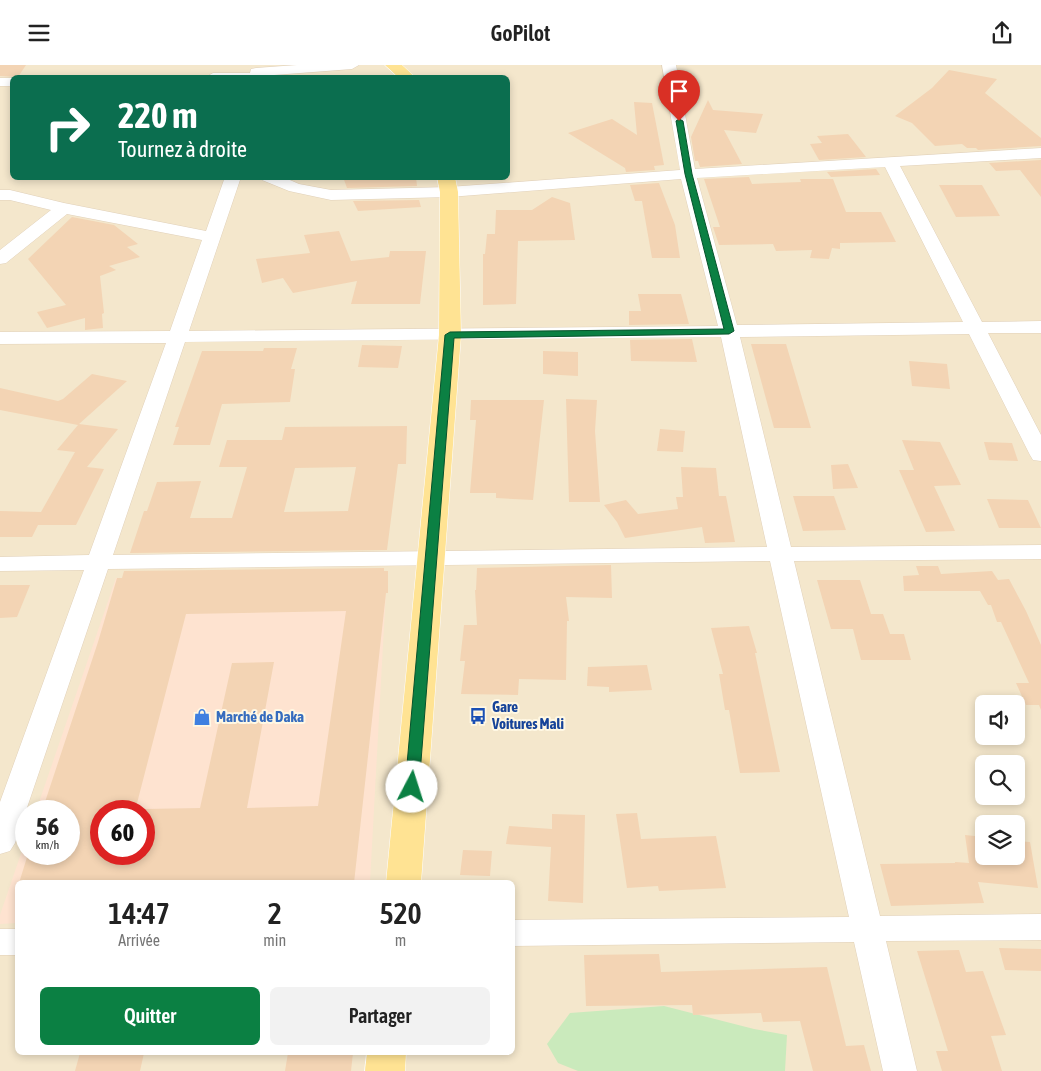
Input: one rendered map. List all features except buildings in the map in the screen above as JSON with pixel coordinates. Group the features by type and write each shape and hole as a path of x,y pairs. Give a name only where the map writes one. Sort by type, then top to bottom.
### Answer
{"main road":[{"path":"394,65 405,75"},
{"path":"403,880 450,335 448,185"},
{"path":"385,1071 387,1055"}],"street":[{"path":"234,75 352,65"},
{"path":"669,65 688,174 729,331 900,1071"},
{"path":"275,180 295,188 331,195 448,185 688,174 1041,153"},
{"path":"890,162 1041,455"},
{"path":"0,843 232,180"},
{"path":"0,195 10,195 64,208 212,237"},
{"path":"0,259 64,208"},
{"path":"0,338 450,335 1041,327"},
{"path":"0,564 432,557 1041,552"},
{"path":"515,933 1041,927"},
{"path":"0,942 15,942"}],"shaded area":[{"path":"0,65 1041,65 1041,1071 0,1071"},
{"path":"387,572 370,880 15,880 15,923 0,924 0,915 17,865 80,865 80,800 40,800 116,578"}],"green space":[{"path":"664,1006 754,1029 787,1035 785,1071 578,1071 558,1063 547,1044 570,1013"}],"place":[{"name":"Gare Voitures Mali","path":"478,716"},
{"name":"Marché de Daka","path":"202,717"}],"route":[{"path":"412,787 450,335 729,331 688,174 679,121"}]}
